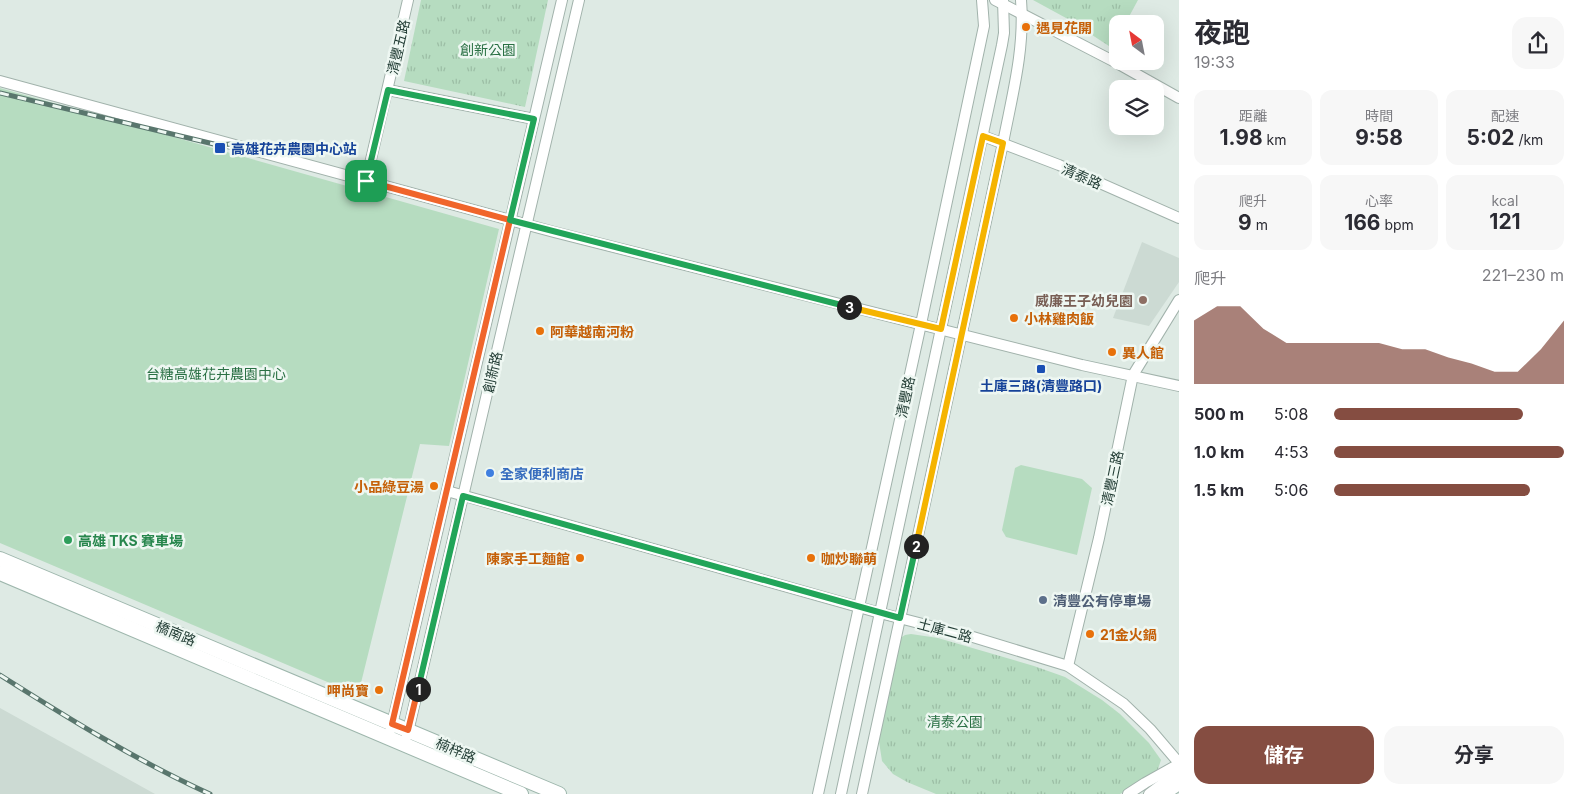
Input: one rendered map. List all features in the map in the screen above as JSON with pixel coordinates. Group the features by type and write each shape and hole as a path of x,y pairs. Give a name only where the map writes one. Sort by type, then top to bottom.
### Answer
{"street":[{"name":"清豐五路","path":"366,181 408,0"},
{"name":"創新路","path":"389,738 562,0"},
{"name":"創新路","path":"405,744 580,0"},
{"name":"清豐路","path":"818,794 984,26 982,0"},
{"path":"862,794 960,334 1003,143 1020,53 1022,0"},
{"path":"1000,1 1179,98"},
{"name":"清豐路","path":"841,794 1002,45 1004,33 1000,1"},
{"path":"0,81 527,225 1082,365 1179,386"},
{"path":"388,90 534,119"},
{"name":"清泰路","path":"983,136 1059,165 1179,218"},
{"name":"清豐三路","path":"1068,666 1093,563 1133,375 1179,300"},
{"name":"土庫二路","path":"447,491 858,607 973,637 1068,666 1124,704 1150,729 1179,765"},
{"name":"橋南路","path":"0,559 349,713"},
{"name":"橋南路","path":"0,573 349,713"},
{"name":"楠梓路","path":"349,713 408,730 559,794"},
{"name":"楠梓路","path":"349,713 389,738 521,794"},
{"path":"1128,794 1179,765"},
{"path":"1149,794 1177,773 1179,765"},
{"path":"1162,794 1179,783"}],"shaded area":[{"name":"威廉王子幼兒園","path":"1142,242 1179,258 1179,282 1149,326 1113,318"},
{"path":"0,708 155,794 0,794"}],"green space":[{"name":"創新公園","path":"421,0 548,0 525,107 404,81"},
{"path":"1033,0 1138,0 1130,15 1109,15 1109,46 1066,18"},
{"name":"台糖高雄花卉農園中心","path":"0,88 499,229 449,446 420,444 358,695 0,543"},
{"path":"1021,465 1082,479 1092,488 1077,555 1006,537 1002,530 1015,468"},
{"name":"清泰公園","path":"911,634 938,638 1065,677 1102,700 1120,714 1149,743 1161,760 1158,769 1152,775 1120,794 936,794 907,782 893,774 882,761 878,735 899,639"}],"railway":[{"path":"0,93 218,145 231,144"},
{"path":"0,675 129,753 210,794"}],"place":[{"name":"遇見花開","path":"1026,27"},
{"name":"高雄花卉農園中心站","path":"220,148"},
{"name":"威廉王子幼兒園","path":"1143,300"},
{"name":"小林雞肉飯","path":"1014,318"},
{"name":"阿華越南河粉","path":"540,331"},
{"name":"異人館","path":"1112,352"},
{"name":"土庫三路(清豐路口)","path":"1041,369"},
{"name":"全家便利商店","path":"490,473"},
{"name":"小品綠豆湯","path":"434,486"},
{"name":"高雄 TKS 賽車場","path":"68,540"},
{"name":"陳家手工麵館","path":"580,558"},
{"name":"咖炒聯萌","path":"811,558"},
{"name":"清豐公有停車場","path":"1043,600"},
{"name":"21金火鍋","path":"1090,634"},
{"name":"呷尚寶","path":"379,690"}],"route":[{"path":"366,181 388,90 534,119 510,220 941,329 983,136 1003,143 960,334 900,618 463,496 408,730 392,724 510,220 366,181"}]}
